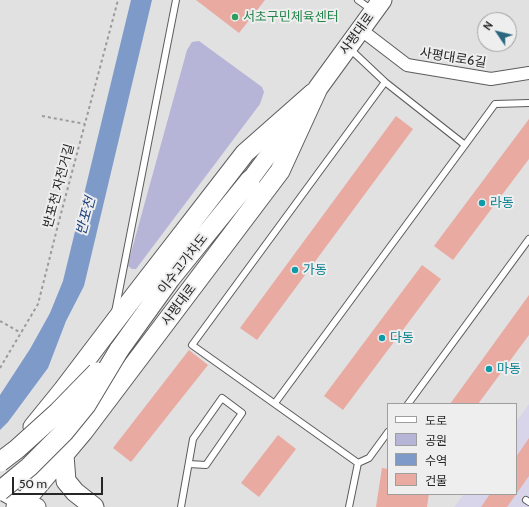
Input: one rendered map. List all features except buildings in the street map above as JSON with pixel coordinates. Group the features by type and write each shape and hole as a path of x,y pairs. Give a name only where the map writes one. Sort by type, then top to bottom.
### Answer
{"main road":[{"name":"사평대로","path":"15,499 64,455 83,432 280,171 318,88 377,6"},
{"name":"사평대로","path":"0,462 28,434 63,390 245,153 318,88"},
{"name":"이수고가차도","path":"15,499 29,466 68,427 86,405 118,350 170,279 250,180"},
{"name":"이수고가차도","path":"0,462 17,449 58,412 118,350"},
{"path":"15,499 15,490 22,470 63,390"},
{"path":"51,413 48,425 49,435 54,440 62,443 83,432"},
{"path":"64,455 66,481 75,492 94,507"}],"street":[{"name":"사평대로6길","path":"360,30 407,65 491,79 529,73"},
{"name":"사평대로","path":"250,180 318,88"}],"lane":[{"name":"사평대로","path":"112,325 176,0"},
{"path":"358,0 377,6"},
{"path":"347,46 385,82 464,145"},
{"path":"358,463 192,345 385,82"},
{"path":"275,403 495,104 529,103"},
{"path":"409,403 529,238"},
{"path":"181,507 193,439 222,398 242,413 206,465 189,464"},
{"path":"358,463 369,458 387,433"},
{"path":"349,507 358,463"}],"path":[{"name":"반포천 자전거길","path":"0,368 38,304 118,0"},
{"path":"42,116 85,124"},
{"path":"0,321 21,333"}],"shaded area":[{"path":"529,404 529,507 454,507 463,495 517,495 517,421"}],"green space":[{"path":"199,41 262,87 264,92 260,104 136,269 132,269 128,266 129,260 187,50 192,42"}],"water":[{"name":"반포천","path":"131,0 152,0 84,286 66,321 48,368 8,422 0,430 0,395 30,349 50,313 63,281"}],"place":[{"name":"서초구민체육센터","path":"235,17"},
{"name":"라동","path":"482,203"},
{"name":"가동","path":"295,270"},
{"name":"다동","path":"382,338"},
{"name":"마동","path":"489,369"}]}
